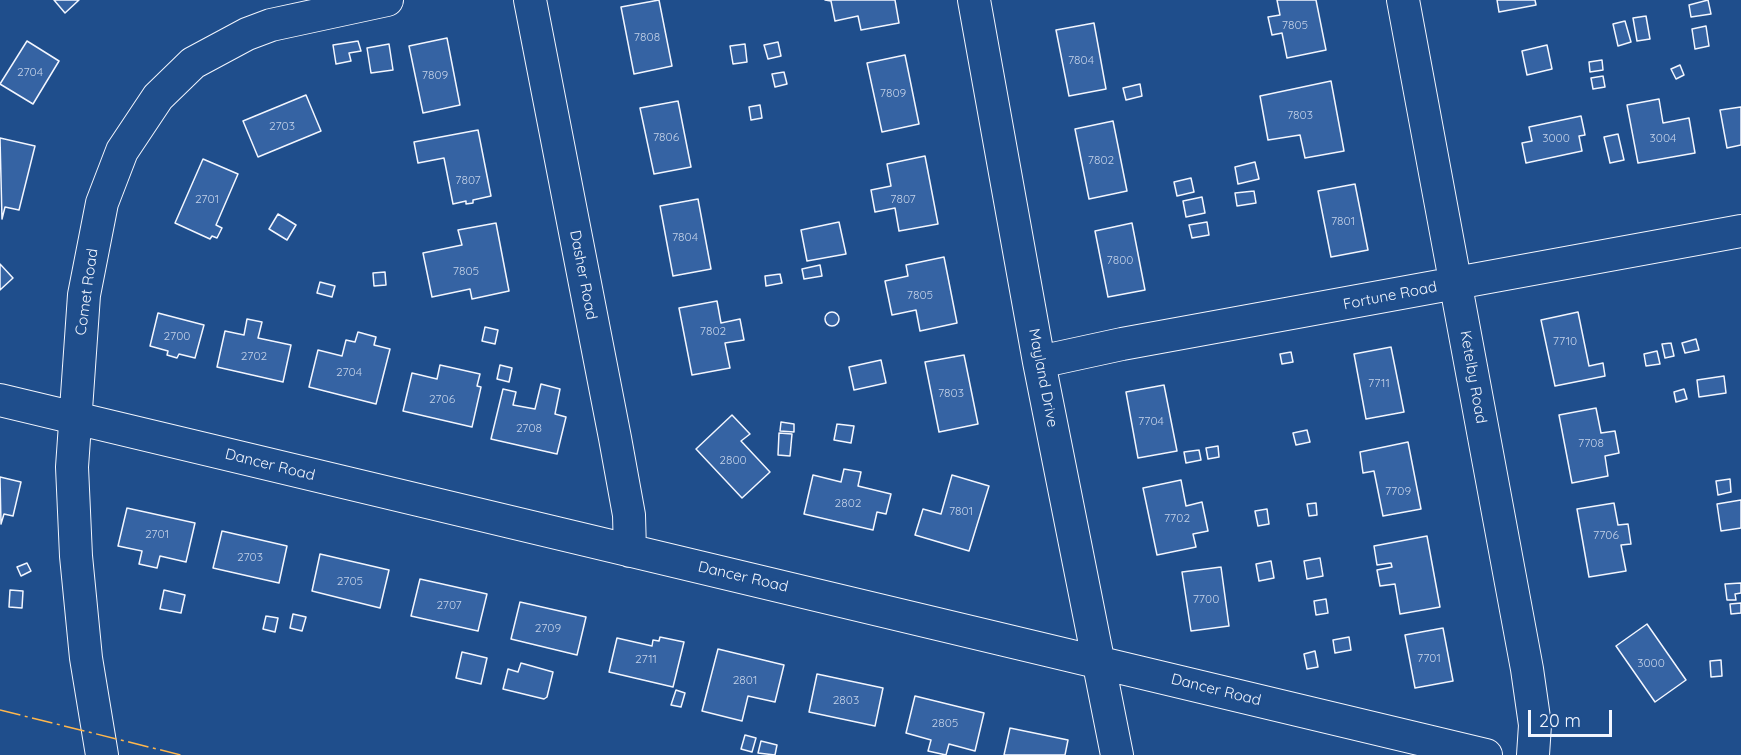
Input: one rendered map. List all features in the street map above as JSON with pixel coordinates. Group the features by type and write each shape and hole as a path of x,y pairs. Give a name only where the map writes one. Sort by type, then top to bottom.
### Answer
{"street":[{"name":"Comet Road","path":"102,755 86,658 76,556 72,467 73,418 84,295 102,203 122,151 158,97 193,63 247,33 291,20 387,0"},
{"name":"Dasher Road","path":"530,0 615,438 628,514 630,550"},
{"name":"Mayland Drive","path":"974,0 1039,362 1117,755"},
{"name":"Ketelby Road","path":"1403,0 1527,669 1534,725 1533,755"},
{"name":"Fortune Road","path":"1039,362 1122,344 1741,231"},
{"name":"Dancer Road","path":"0,400 1486,755"}],"building":[{"path":"54,0 79,0 65,13"},
{"path":"659,0 672,66 634,74 621,7"},
{"path":"825,0 895,0 899,23 861,30 858,16 835,21 831,1"},
{"path":"1277,0 1316,0 1326,50 1287,58 1282,33 1272,35 1268,17 1280,15"},
{"path":"1497,0 1535,0 1536,5 1499,12"},
{"path":"1708,0 1711,14 1691,17 1689,5"},
{"path":"1646,16 1650,39 1637,41 1633,18"},
{"path":"1625,21 1631,42 1618,46 1613,24"},
{"path":"1094,23 1106,89 1069,96 1056,30"},
{"path":"1706,26 1709,46 1695,49 1692,29"},
{"path":"447,38 460,105 423,113 409,46"},
{"path":"27,41 59,61 33,104 0,84"},
{"path":"358,41 361,51 349,53 351,61 336,64 333,45"},
{"path":"778,42 781,56 768,59 764,45"},
{"path":"389,44 393,70 371,73 367,48"},
{"path":"745,44 747,62 733,64 730,46"},
{"path":"1547,45 1552,69 1527,75 1522,51"},
{"path":"905,55 919,124 882,132 867,63"},
{"path":"1602,60 1603,70 1590,72 1589,62"},
{"path":"1680,65 1684,75 1676,79 1671,69"},
{"path":"784,72 787,84 775,87 772,74"},
{"path":"1603,76 1605,87 1593,89 1591,78"},
{"path":"1331,81 1344,151 1305,158 1300,135 1268,140 1260,96"},
{"path":"1140,84 1142,96 1126,100 1123,88"},
{"path":"306,95 321,131 258,157 243,121"},
{"path":"1659,99 1663,123 1689,118 1695,153 1638,163 1627,105"},
{"path":"678,101 691,167 654,174 640,108"},
{"path":"760,105 762,118 751,120 749,107"},
{"path":"1741,107 1741,145 1727,148 1720,110"},
{"path":"1581,116 1585,135 1579,136 1582,151 1526,163 1522,143 1532,141 1529,127"},
{"path":"1113,121 1127,191 1089,199 1075,129"},
{"path":"478,130 491,196 473,200 473,203 466,204 466,201 453,204 444,158 418,163 414,142"},
{"path":"1618,134 1624,160 1610,163 1604,137"},
{"path":"0,138 35,146 19,210 5,207 2,219"},
{"path":"925,156 938,224 899,231 895,208 875,212 871,190 891,186 887,164"},
{"path":"203,159 238,174 216,225 222,228 217,238 212,236 210,239 175,223"},
{"path":"1255,162 1259,179 1238,184 1235,167"},
{"path":"1191,178 1194,192 1177,196 1174,182"},
{"path":"1355,184 1368,250 1331,257 1318,191"},
{"path":"1254,191 1256,203 1237,206 1235,193"},
{"path":"1202,197 1205,213 1186,217 1183,201"},
{"path":"698,199 711,269 673,276 660,206"},
{"path":"278,214 296,225 287,240 269,229"},
{"path":"839,222 846,254 807,261 801,230"},
{"path":"1207,222 1209,235 1192,238 1189,225"},
{"path":"496,223 509,291 472,299 470,289 432,297 423,253 462,245 458,230"},
{"path":"1132,223 1145,290 1108,297 1095,231"},
{"path":"944,257 957,323 920,331 916,310 892,315 885,281 908,276 906,265"},
{"path":"0,264 13,278 0,290"},
{"path":"820,265 822,276 804,279 802,269"},
{"path":"385,272 386,285 374,286 373,273"},
{"path":"780,274 782,283 766,286 765,276"},
{"path":"320,282 335,286 332,297 317,293"},
{"path":"717,301 721,323 740,319 744,340 725,343 730,368 692,375 679,308"},
{"path":"829,312 835,312 839,319 835,326 829,326 825,322 825,316"},
{"path":"1578,312 1589,366 1603,363 1605,376 1555,386 1541,320"},
{"path":"158,313 204,325 195,358 179,354 177,358 167,355 168,351 150,346"},
{"path":"247,319 262,322 258,338 291,345 283,382 217,367 225,331 244,335"},
{"path":"485,327 498,330 495,344 482,341"},
{"path":"358,332 376,337 374,345 390,349 376,404 309,387 318,350 342,356 346,340 355,342"},
{"path":"1696,339 1699,350 1685,353 1682,343"},
{"path":"1671,343 1674,356 1665,358 1662,344"},
{"path":"1391,347 1404,412 1366,419 1354,354"},
{"path":"1657,351 1660,364 1646,366 1644,354"},
{"path":"1291,352 1293,362 1282,364 1280,354"},
{"path":"964,355 978,424 939,432 925,362"},
{"path":"881,360 886,383 854,390 849,367"},
{"path":"440,365 480,374 477,386 481,387 472,427 403,411 412,373 437,379"},
{"path":"500,365 512,368 509,382 497,379"},
{"path":"1724,376 1726,393 1699,397 1697,380"},
{"path":"541,384 560,389 555,414 566,417 557,454 491,439 503,389 516,392 513,405 535,409"},
{"path":"1164,385 1177,451 1138,458 1126,392"},
{"path":"1684,389 1687,399 1676,402 1674,392"},
{"path":"1596,408 1601,433 1615,431 1619,453 1605,456 1608,476 1572,483 1559,415"},
{"path":"732,415 750,434 741,441 770,472 742,498 696,449"},
{"path":"781,422 794,424 794,432 780,431"},
{"path":"837,424 854,426 851,443 834,440"},
{"path":"1307,430 1310,442 1296,445 1293,433"},
{"path":"779,433 792,434 790,456 778,455"},
{"path":"1408,442 1421,509 1383,516 1374,471 1363,473 1360,452"},
{"path":"1218,446 1219,457 1208,459 1206,448"},
{"path":"1199,450 1201,460 1186,463 1184,452"},
{"path":"844,469 861,472 858,486 891,494 886,514 877,512 873,530 804,514 813,475 841,482"},
{"path":"952,475 989,486 969,551 915,535 923,509 941,514"},
{"path":"0,477 21,482 13,516 4,514 1,524"},
{"path":"1730,479 1731,492 1718,495 1716,481"},
{"path":"1181,480 1186,506 1202,502 1208,531 1193,534 1196,547 1157,555 1143,488"},
{"path":"1741,500 1741,528 1721,531 1717,504"},
{"path":"1316,503 1317,515 1309,516 1307,504"},
{"path":"1614,503 1618,525 1628,524 1631,544 1621,545 1626,571 1589,577 1577,509"},
{"path":"127,508 195,523 186,562 160,556 157,568 139,564 142,551 118,546"},
{"path":"1267,509 1269,524 1258,526 1255,511"},
{"path":"222,531 287,546 279,583 213,568"},
{"path":"1427,536 1440,607 1400,614 1395,584 1380,586 1377,570 1392,567 1391,563 1377,565 1374,546"},
{"path":"320,554 389,570 380,608 312,591"},
{"path":"1320,558 1323,576 1307,579 1304,561"},
{"path":"1271,561 1274,578 1259,581 1256,564"},
{"path":"27,563 31,571 21,576 17,567"},
{"path":"1221,567 1229,626 1191,631 1182,572"},
{"path":"420,579 487,594 478,631 411,616"},
{"path":"1741,583 1741,593 1735,594 1736,600 1727,600 1725,584"},
{"path":"10,590 23,591 22,608 9,607"},
{"path":"164,590 185,595 181,613 160,609"},
{"path":"1326,599 1328,613 1316,615 1314,601"},
{"path":"520,602 586,617 577,655 511,639"},
{"path":"1741,603 1741,613 1731,614 1730,604"},
{"path":"293,614 306,617 302,631 290,628"},
{"path":"266,616 278,618 275,632 263,629"},
{"path":"1647,624 1686,680 1655,702 1616,646"},
{"path":"1443,628 1453,681 1415,688 1405,635"},
{"path":"660,637 684,642 673,687 609,672 617,638 652,646 653,640 659,641"},
{"path":"1349,637 1351,650 1335,653 1333,640"},
{"path":"718,649 784,665 775,702 748,696 742,721 702,711"},
{"path":"1315,651 1318,667 1307,669 1304,654"},
{"path":"462,652 487,658 481,684 456,678"},
{"path":"1721,660 1722,676 1711,677 1710,661"},
{"path":"521,663 553,672 547,697 544,699 503,689 508,669 518,672"},
{"path":"817,674 883,688 875,726 809,712"},
{"path":"676,690 685,693 681,707 671,705"},
{"path":"915,696 984,713 975,751 949,744 946,755 928,751 931,740 906,733"},
{"path":"1010,728 1068,740 1065,755 1004,755"},
{"path":"745,735 756,738 752,752 741,749"},
{"path":"761,741 777,745 775,755 758,753"}],"power":[{"path":"0,710 181,755"}]}
